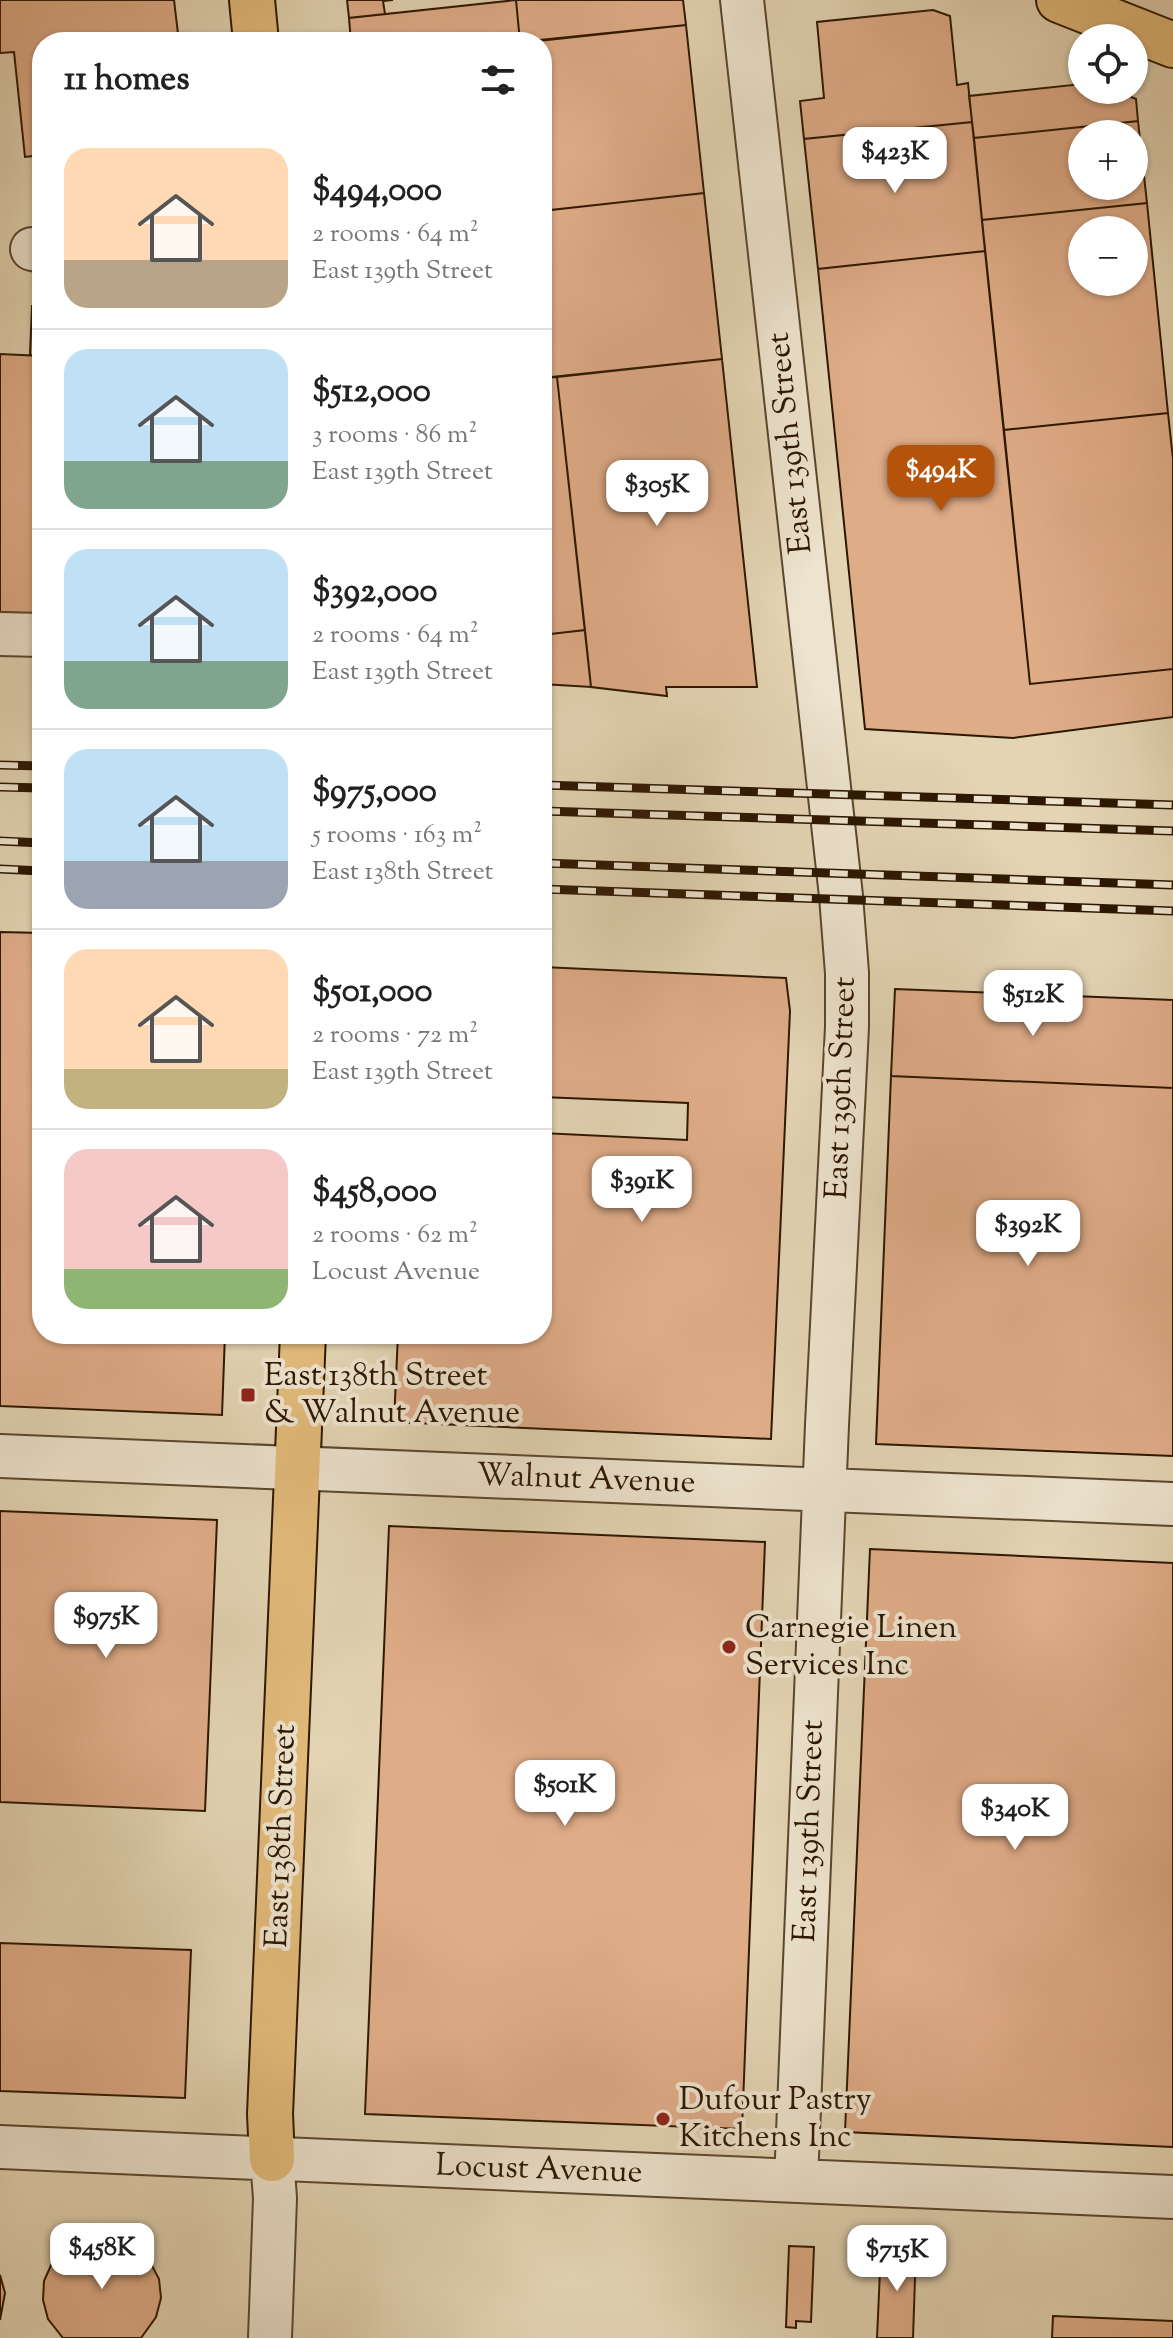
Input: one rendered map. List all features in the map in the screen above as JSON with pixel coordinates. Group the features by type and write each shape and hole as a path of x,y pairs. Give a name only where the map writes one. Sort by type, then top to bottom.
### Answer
{"main road":[{"path":"252,0 255,32"},
{"path":"1059,0 1173,45"},
{"name":"East 138th Street","path":"272,2159 270,2114 303,1344"}],"street":[{"name":"East 139th Street","path":"742,0 847,973 796,2181"},
{"path":"0,634 32,635"},
{"name":"Walnut Avenue","path":"0,1456 1173,1504"},
{"name":"Locust Avenue","path":"0,2147 1173,2197"},
{"name":"East 138th Street","path":"270,2338 275,2225 272,2159"}],"building":[{"path":"0,0 174,0 178,32 32,32 32,156 25,157 14,52 0,53"},
{"path":"347,0 393,0 383,1 385,14 349,18"},
{"path":"516,0 519,32 350,32 349,18"},
{"path":"516,0 683,0 686,25 552,39 552,32 519,32"},
{"path":"933,10 950,16 957,85 968,83 972,122 804,139 800,101 824,98 817,22"},
{"path":"686,25 704,193 552,210 552,40"},
{"path":"1068,85 1068,104 1136,104 1138,120 1068,120 1068,128 974,138 969,96"},
{"path":"972,122 985,251 818,269 804,139"},
{"path":"1068,128 1068,200 1147,200 1147,203 982,220 974,138"},
{"path":"704,193 722,359 552,377 552,210"},
{"path":"1147,203 1168,413 1004,430 982,220"},
{"path":"985,251 1030,684 1173,669 1173,717 1013,738 865,729 818,269"},
{"path":"32,306 32,355 30,355"},
{"path":"0,354 32,356 32,614 0,612"},
{"path":"722,359 757,687 666,687 667,696 591,687 557,377"},
{"path":"552,377 557,377 585,630 552,634"},
{"path":"1168,413 1173,459 1173,669 1030,684 1004,430"},
{"path":"585,630 591,687 552,685 552,634"},
{"path":"0,932 32,933 32,1344 225,1344 222,1415 0,1406"},
{"path":"552,967 786,978 790,1011 771,1439 394,1422 398,1344 552,1344 552,1133 687,1140 688,1103 552,1097"},
{"path":"895,989 1173,1000 1173,1088 891,1076"},
{"path":"891,1076 1173,1088 1173,1456 876,1444"},
{"path":"0,1511 217,1520 205,1811 0,1802"},
{"path":"389,1526 765,1542 742,2129 365,2114"},
{"path":"870,1549 1173,1563 1173,2147 845,2132"},
{"path":"0,1943 191,1950 185,2098 0,2091"},
{"path":"101,2236 120,2239 137,2248 150,2262 159,2279 161,2298 156,2317 141,2338 63,2338 48,2319 43,2300 44,2281 52,2263 65,2249 82,2239"},
{"path":"789,2246 814,2247 811,2322 796,2321 796,2328 786,2327"},
{"path":"881,2248 916,2249 913,2338 877,2338"},
{"path":"0,2275 5,2293 0,2320"},
{"path":"1053,2316 1173,2321 1173,2338 1052,2338"}],"railway":[{"path":"0,765 32,766"},
{"path":"552,785 1173,805"},
{"path":"0,787 32,788"},
{"path":"552,811 1173,831"},
{"path":"0,841 32,843"},
{"path":"552,863 1173,885"},
{"path":"0,869 32,871"},
{"path":"552,889 1173,911"}],"place":[{"name":"East 138th Street & Walnut Avenue","path":"248,1395"},
{"name":"Carnegie Linen Services Inc","path":"729,1647"},
{"name":"Dufour Pastry Kitchens Inc","path":"663,2119"}]}
